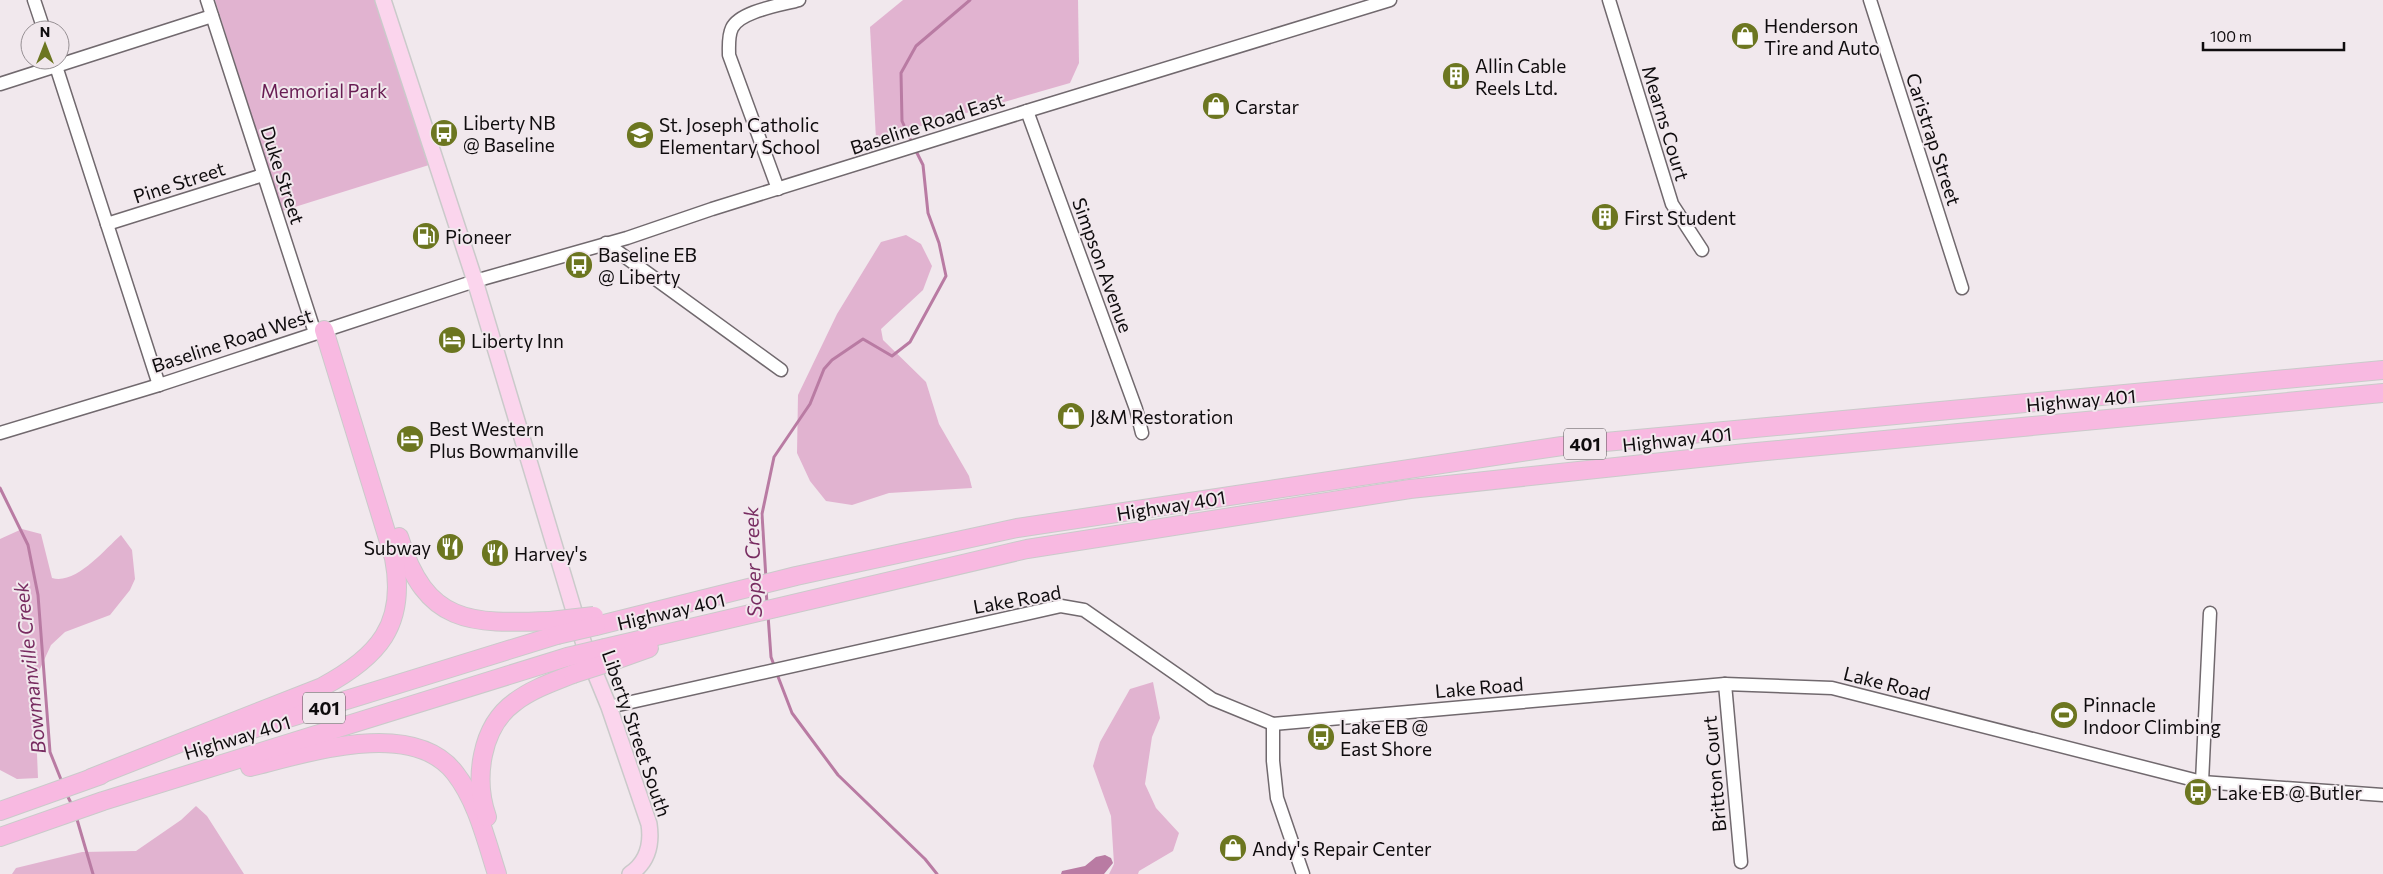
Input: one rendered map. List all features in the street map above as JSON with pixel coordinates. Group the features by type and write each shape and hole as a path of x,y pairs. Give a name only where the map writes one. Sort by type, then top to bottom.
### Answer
{"highway":[{"path":"324,330 405,558 418,583 439,604 465,617 496,623 554,628"},
{"path":"91,778 322,686 344,675 369,656 386,632 396,603 397,588 394,558 324,330"},
{"name":"Highway 401","path":"0,811 91,778 554,628 595,621 720,588 752,587 1017,528 1562,446 2383,370"},
{"name":"Highway 401","path":"0,837 103,801 567,657 606,656 735,618 1027,549 1410,489 1746,453 2383,392"},
{"path":"508,874 482,801 482,763 485,743 497,722 513,703 537,688 573,674 606,656"},
{"path":"103,801 311,752 381,742 409,744 433,753 454,772 474,804 497,874"}],"main road":[{"name":"Liberty Street South","path":"383,0 475,282 586,651 609,706 649,824 651,837 644,862 630,874"}],"street":[{"path":"34,0 41,20"},
{"name":"Duke Street","path":"206,0 263,175 324,330"},
{"path":"778,189 729,55 729,39 732,26 743,16 799,0"},
{"name":"Baseline Road East","path":"475,282 1390,0"},
{"name":"Mearns Court","path":"1609,0 1672,204 1702,250"},
{"name":"Caristrap Street","path":"1870,0 1962,288"},
{"path":"70,59 212,16"},
{"path":"0,84 37,70"},
{"path":"58,70 159,384"},
{"name":"Simpson Avenue","path":"1027,111 1136,409 1142,433"},
{"name":"Pine Street","path":"107,224 263,175"},
{"path":"606,243 781,370"},
{"name":"Baseline Road West","path":"0,433 475,282"},
{"name":"Lake Road","path":"609,706 1061,606 1084,610 1212,699 1273,724 1725,684 1832,688 2202,782 2383,795"},
{"path":"2202,782 2210,613"},
{"name":"Britton Court","path":"1725,684 1741,862"},
{"path":"1273,724 1273,761 1277,798 1303,874"}],"green space":[{"name":"Memorial Park","path":"215,0 377,0 429,165 282,211"},
{"path":"903,0 1078,0 1079,63 1070,83 876,139 870,27"},
{"path":"906,235 921,244 932,266 923,290 881,329 883,340 926,382 939,424 969,476 972,488 889,493 852,505 826,501 810,481 797,453 798,395 837,314 881,242"},
{"path":"22,529 41,534 52,578 61,579 71,576 89,565 121,535 132,550 135,579 130,590 110,615 65,632 51,645 34,682 38,778 17,779 0,770 0,539"},
{"path":"1153,682 1160,718 1152,737 1145,784 1156,808 1179,833 1173,851 1139,871 1138,874 1109,874 1114,864 1111,816 1093,766 1100,742 1130,689"},
{"path":"196,806 207,816 244,874 12,874 16,868 82,852 136,851 181,820"}],"shaded area":[{"path":"1105,855 1111,858 1113,863 1104,874 1061,874 1062,871 1085,866 1096,857"}],"waterway":[{"name":"Soper Creek","path":"912,143 902,121 901,73 916,46 970,0"},
{"name":"Soper Creek","path":"766,579 762,514 774,457 810,404 824,369 832,360 863,339 892,356 910,342 946,276 939,243 928,213 923,165 915,149"},
{"name":"Bowmanville Creek","path":"0,488 28,545 38,595 50,752 62,782"},
{"name":"Soper Creek","path":"766,590 767,603"},
{"name":"Soper Creek","path":"768,615 771,657 775,668"},
{"name":"Soper Creek","path":"777,674 792,713 838,775 925,859 937,874"},
{"name":"Bowmanville Creek","path":"66,793 72,805"},
{"name":"Bowmanville Creek","path":"76,816 93,874"}],"place":[{"name":"Henderson Tire and Auto","path":"1745,36"},
{"name":"Allin Cable Reels Ltd.","path":"1456,76"},
{"name":"Carstar","path":"1216,106"},
{"name":"Liberty NB @ Baseline","path":"444,133"},
{"name":"St. Joseph Catholic Elementary School","path":"640,135"},
{"name":"First Student","path":"1605,217"},
{"name":"Pioneer","path":"426,236"},
{"name":"Baseline EB @ Liberty","path":"579,265"},
{"name":"Liberty Inn","path":"452,340"},
{"name":"J&M Restoration","path":"1071,416"},
{"name":"Best Western Plus Bowmanville","path":"410,439"},
{"name":"Subway","path":"450,547"},
{"name":"Harvey's","path":"495,553"},
{"name":"Pinnacle Indoor Climbing","path":"2064,715"},
{"name":"Lake EB @ East Shore","path":"1321,737"},
{"name":"Lake EB @ Butler","path":"2198,792"},
{"name":"Andy's Repair Center","path":"1233,848"}]}
